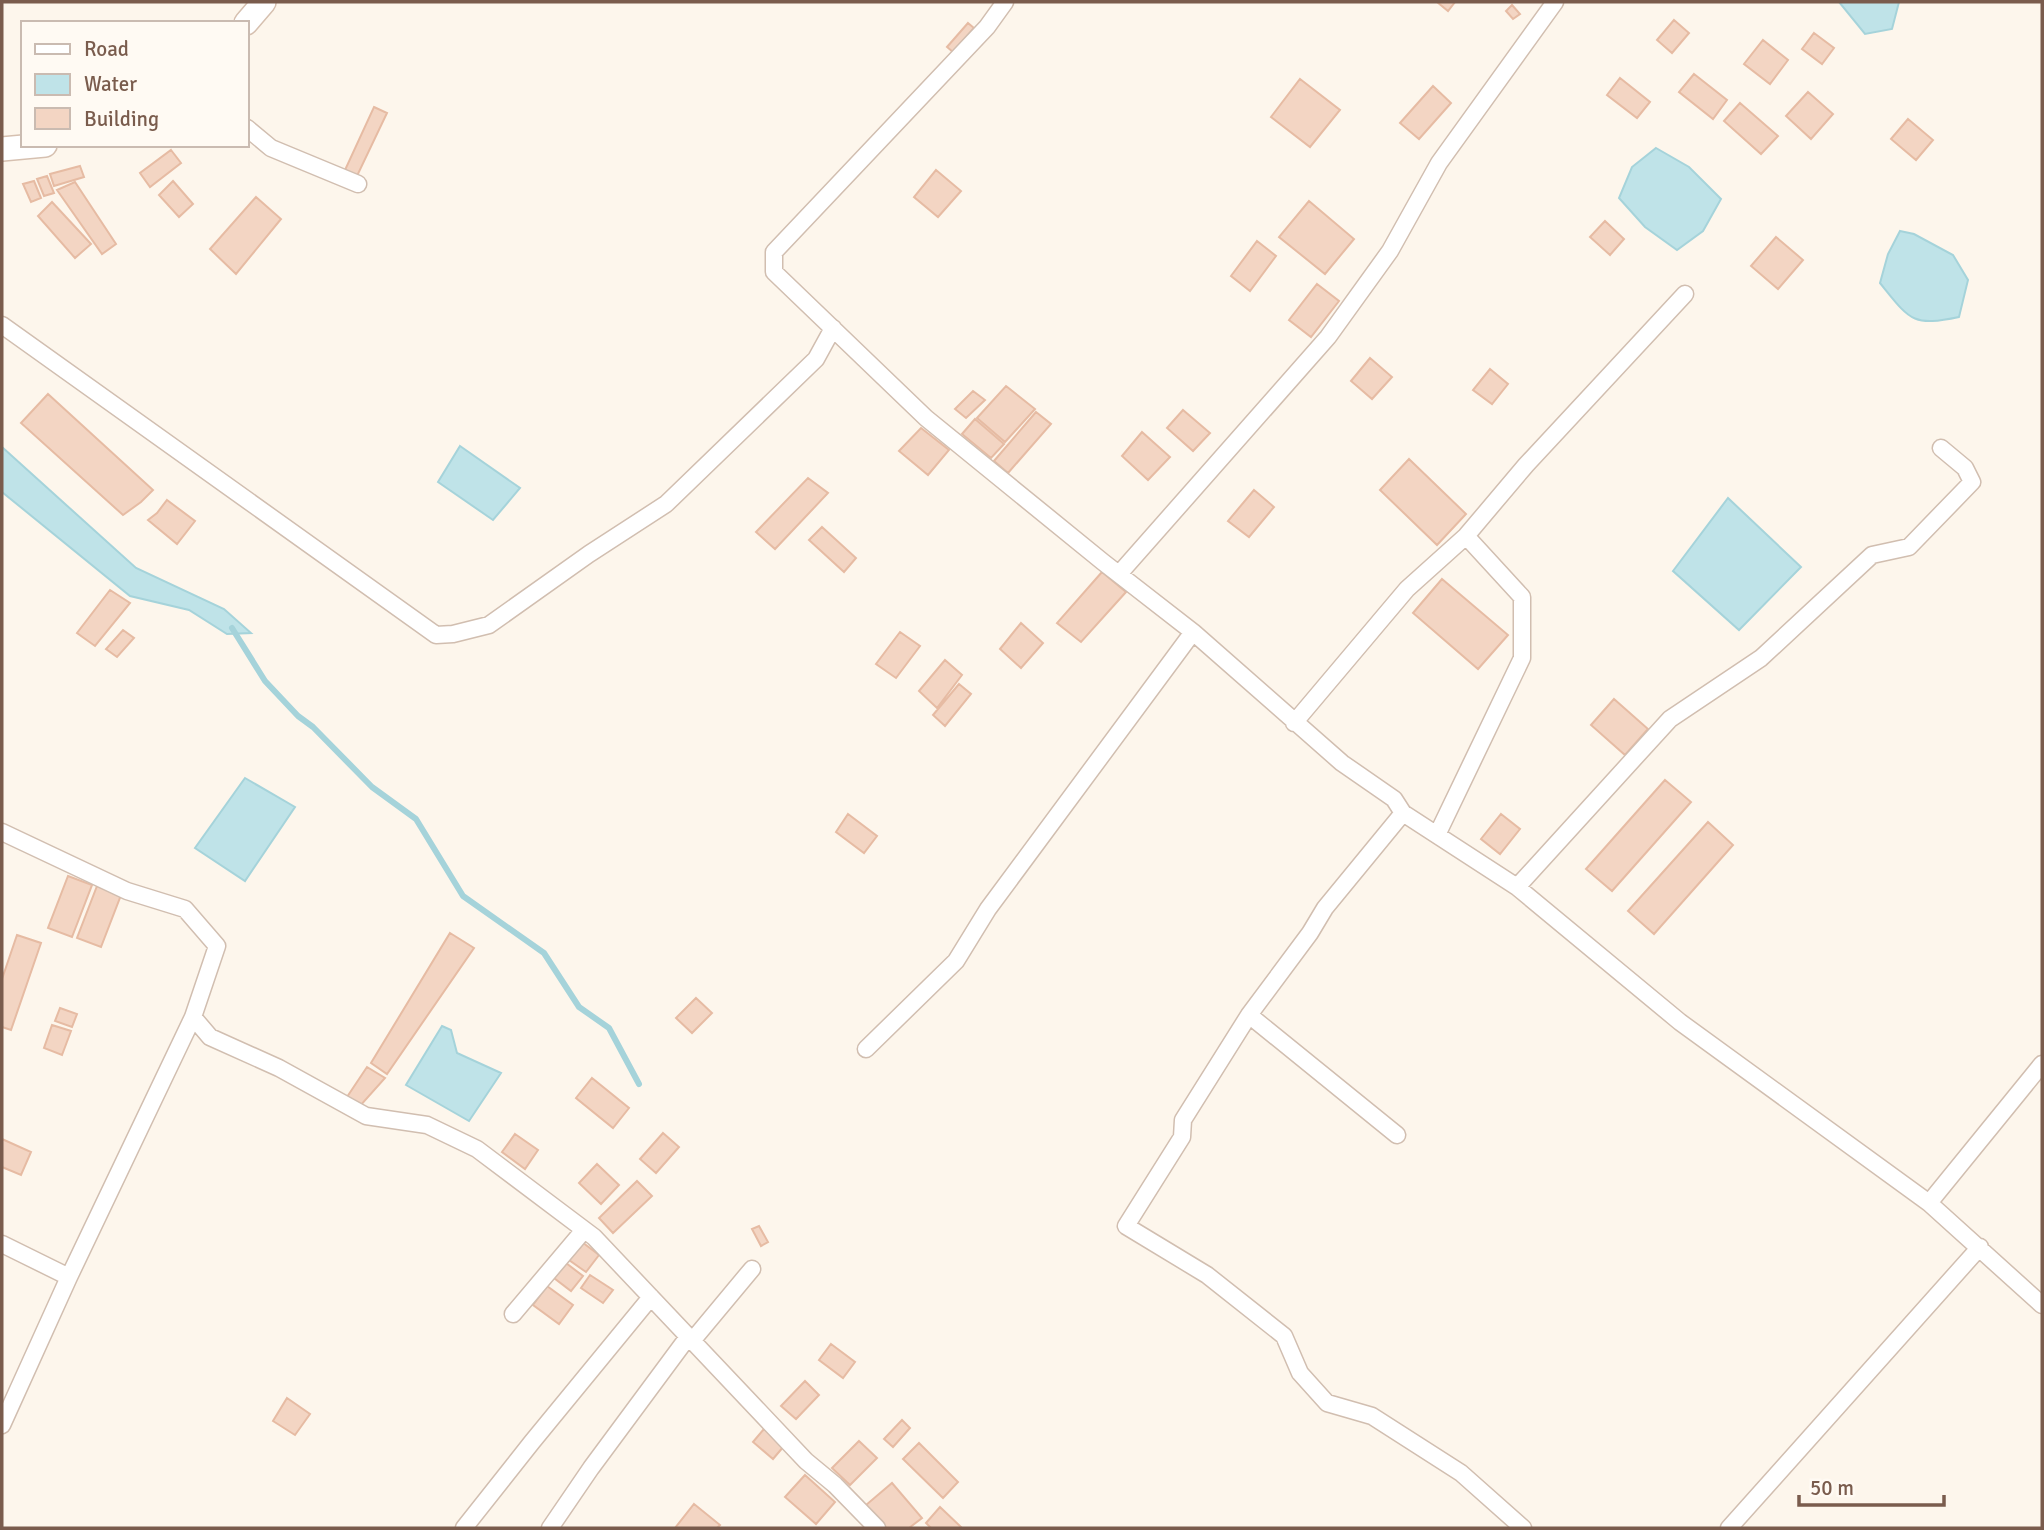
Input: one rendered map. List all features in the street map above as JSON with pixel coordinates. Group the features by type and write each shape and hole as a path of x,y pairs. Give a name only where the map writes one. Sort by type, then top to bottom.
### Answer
{"main road":[{"path":"248,21 264,2"},
{"path":"2,149 24,147"}],"street":[{"path":"1119,575 1328,337 1390,251 1439,163 1555,2"},
{"path":"997,4 986,27 774,252 774,272 926,418 1193,632 1342,764 1394,799 1403,813 1517,887 1680,1022 1929,1202 2042,1305"},
{"path":"248,129 271,148 358,184"},
{"path":"1294,723 1407,589 1466,536 1526,465 1685,294"},
{"path":"2,326 436,635 453,634 489,625 666,504 816,359 833,327"},
{"path":"1517,887 1670,719 1760,658 1872,555 1909,547 1972,482 1965,468 1941,448"},
{"path":"1437,835 1522,658 1522,597 1466,536"},
{"path":"866,1049 956,961 996,899 1193,632"},
{"path":"1403,813 1325,908 1250,1015 1183,1119 1182,1137 1126,1226 1207,1275 1284,1336 1300,1373 1327,1403 1372,1416 1450,1465 1523,1528"},
{"path":"2,832 127,891 185,909 217,946 193,1017 2,1425"},
{"path":"1250,1015 1396,1135"},
{"path":"193,1017 210,1037 279,1068 366,1115 427,1125 477,1149 594,1237 806,1461 835,1485 877,1528"},
{"path":"1929,1202 2042,1064"},
{"path":"513,1314 584,1230"},
{"path":"2,1244 69,1277"},
{"path":"1729,1528 1980,1247"},
{"path":"550,1528 591,1468 690,1339 752,1269"},
{"path":"464,1528 651,1297"}],"water":[{"path":"1839,2 1899,2 1892,29 1865,34"},
{"path":"1656,148 1689,167 1721,199 1703,231 1677,250 1645,227 1619,198 1632,167"},
{"path":"1900,231 1914,234 1953,255 1968,280 1959,317 1931,321 1913,318 1880,283 1888,254"},
{"path":"460,446 520,488 493,520 438,482"},
{"path":"2,447 136,568 224,609 251,633 227,634 189,610 130,596 2,492"},
{"path":"1728,498 1801,567 1739,630 1673,571"},
{"path":"245,778 295,807 245,881 195,848"},
{"path":"442,1026 451,1030 457,1053 501,1073 469,1121 406,1085"}],"building":[{"path":"1437,2 1455,2 1448,11"},
{"path":"1512,5 1520,14 1513,19 1506,11"},
{"path":"1674,20 1689,33 1672,53 1657,40"},
{"path":"968,23 974,28 953,52 947,47"},
{"path":"1814,33 1834,48 1822,64 1802,49"},
{"path":"1763,40 1788,60 1770,84 1744,64"},
{"path":"1694,74 1727,100 1713,119 1679,92"},
{"path":"1620,78 1650,102 1637,118 1607,95"},
{"path":"1300,79 1340,110 1310,147 1271,117"},
{"path":"1433,86 1451,103 1419,139 1400,123"},
{"path":"1808,92 1833,114 1811,139 1786,116"},
{"path":"1740,103 1778,136 1761,154 1724,121"},
{"path":"374,107 387,113 357,176 345,170"},
{"path":"1908,119 1933,140 1916,160 1891,139"},
{"path":"171,150 181,163 150,187 140,173"},
{"path":"80,166 84,177 54,186 50,174"},
{"path":"936,170 961,191 938,217 914,197"},
{"path":"47,176 54,193 44,196 37,179"},
{"path":"34,181 41,198 31,202 23,184"},
{"path":"173,181 193,204 179,217 159,195"},
{"path":"75,182 116,244 102,254 57,190"},
{"path":"256,197 281,219 236,274 210,249"},
{"path":"1309,201 1354,239 1325,274 1279,237"},
{"path":"52,202 91,244 75,258 38,216"},
{"path":"1605,221 1624,239 1610,255 1590,237"},
{"path":"1776,237 1803,260 1778,289 1751,266"},
{"path":"1257,241 1276,256 1250,291 1231,276"},
{"path":"1317,284 1339,301 1311,337 1289,320"},
{"path":"1370,358 1392,377 1372,399 1351,381"},
{"path":"1490,369 1508,384 1492,404 1473,390"},
{"path":"1006,386 1035,409 1005,442 977,418"},
{"path":"973,391 985,400 966,418 955,409"},
{"path":"48,394 153,490 141,502 123,515 21,423"},
{"path":"1183,410 1210,433 1193,451 1167,428"},
{"path":"1036,412 1051,424 1008,473 994,461"},
{"path":"975,419 1004,444 991,458 962,434"},
{"path":"921,428 949,450 928,475 899,451"},
{"path":"1142,432 1170,457 1148,480 1122,456"},
{"path":"1409,459 1466,514 1437,545 1380,490"},
{"path":"808,478 828,493 775,549 756,532"},
{"path":"1254,490 1274,507 1249,537 1228,521"},
{"path":"167,500 195,521 177,544 148,520"},
{"path":"822,527 856,558 844,572 809,540"},
{"path":"1102,572 1126,592 1081,642 1057,623"},
{"path":"1442,579 1508,635 1478,669 1413,613"},
{"path":"110,590 130,603 95,646 77,633"},
{"path":"1021,623 1043,643 1021,668 1000,649"},
{"path":"123,630 134,638 117,657 106,649"},
{"path":"900,632 920,646 896,678 876,664"},
{"path":"945,660 962,675 937,708 919,691"},
{"path":"959,684 971,694 945,726 933,715"},
{"path":"1614,699 1648,729 1625,755 1591,725"},
{"path":"1665,780 1691,802 1612,891 1586,869"},
{"path":"848,814 877,836 864,853 836,832"},
{"path":"1501,814 1520,829 1500,854 1481,839"},
{"path":"1708,822 1733,845 1654,934 1628,911"},
{"path":"68,876 92,885 72,937 48,928"},
{"path":"97,886 121,895 101,947 77,938"},
{"path":"450,933 474,948 387,1074 371,1063"},
{"path":"17,935 41,943 11,1030 2,1027 2,979"},
{"path":"696,998 712,1013 692,1033 676,1018"},
{"path":"60,1008 77,1014 72,1027 55,1021"},
{"path":"52,1025 71,1031 62,1055 44,1048"},
{"path":"367,1067 385,1078 360,1106 347,1097"},
{"path":"592,1078 629,1108 613,1128 576,1098"},
{"path":"663,1133 679,1147 656,1173 640,1159"},
{"path":"515,1134 538,1150 525,1169 502,1152"},
{"path":"2,1139 31,1152 21,1175 2,1167"},
{"path":"597,1164 619,1185 601,1204 579,1183"},
{"path":"637,1181 652,1196 613,1233 599,1218"},
{"path":"759,1226 768,1242 761,1246 752,1229"},
{"path":"582,1242 599,1255 586,1272 569,1260"},
{"path":"566,1263 583,1276 571,1291 554,1278"},
{"path":"590,1275 613,1290 603,1303 581,1288"},
{"path":"547,1286 573,1305 559,1324 533,1305"},
{"path":"831,1344 855,1362 843,1378 819,1360"},
{"path":"805,1381 819,1395 796,1419 781,1406"},
{"path":"287,1398 310,1414 295,1435 273,1421"},
{"path":"902,1420 910,1428 893,1447 884,1439"},
{"path":"764,1429 784,1446 773,1459 753,1442"},
{"path":"859,1441 877,1458 850,1485 832,1468"},
{"path":"919,1443 958,1482 943,1498 903,1459"},
{"path":"805,1475 835,1502 816,1524 785,1497"},
{"path":"892,1483 922,1518 909,1528 886,1528 866,1505"},
{"path":"694,1504 720,1525 717,1528 675,1528"},
{"path":"940,1507 960,1528 931,1528 926,1523"}],"waterway":[{"path":"232,628 265,681 298,716 313,727 372,787 416,819 463,896 544,953 579,1007 609,1028 639,1084"}]}
